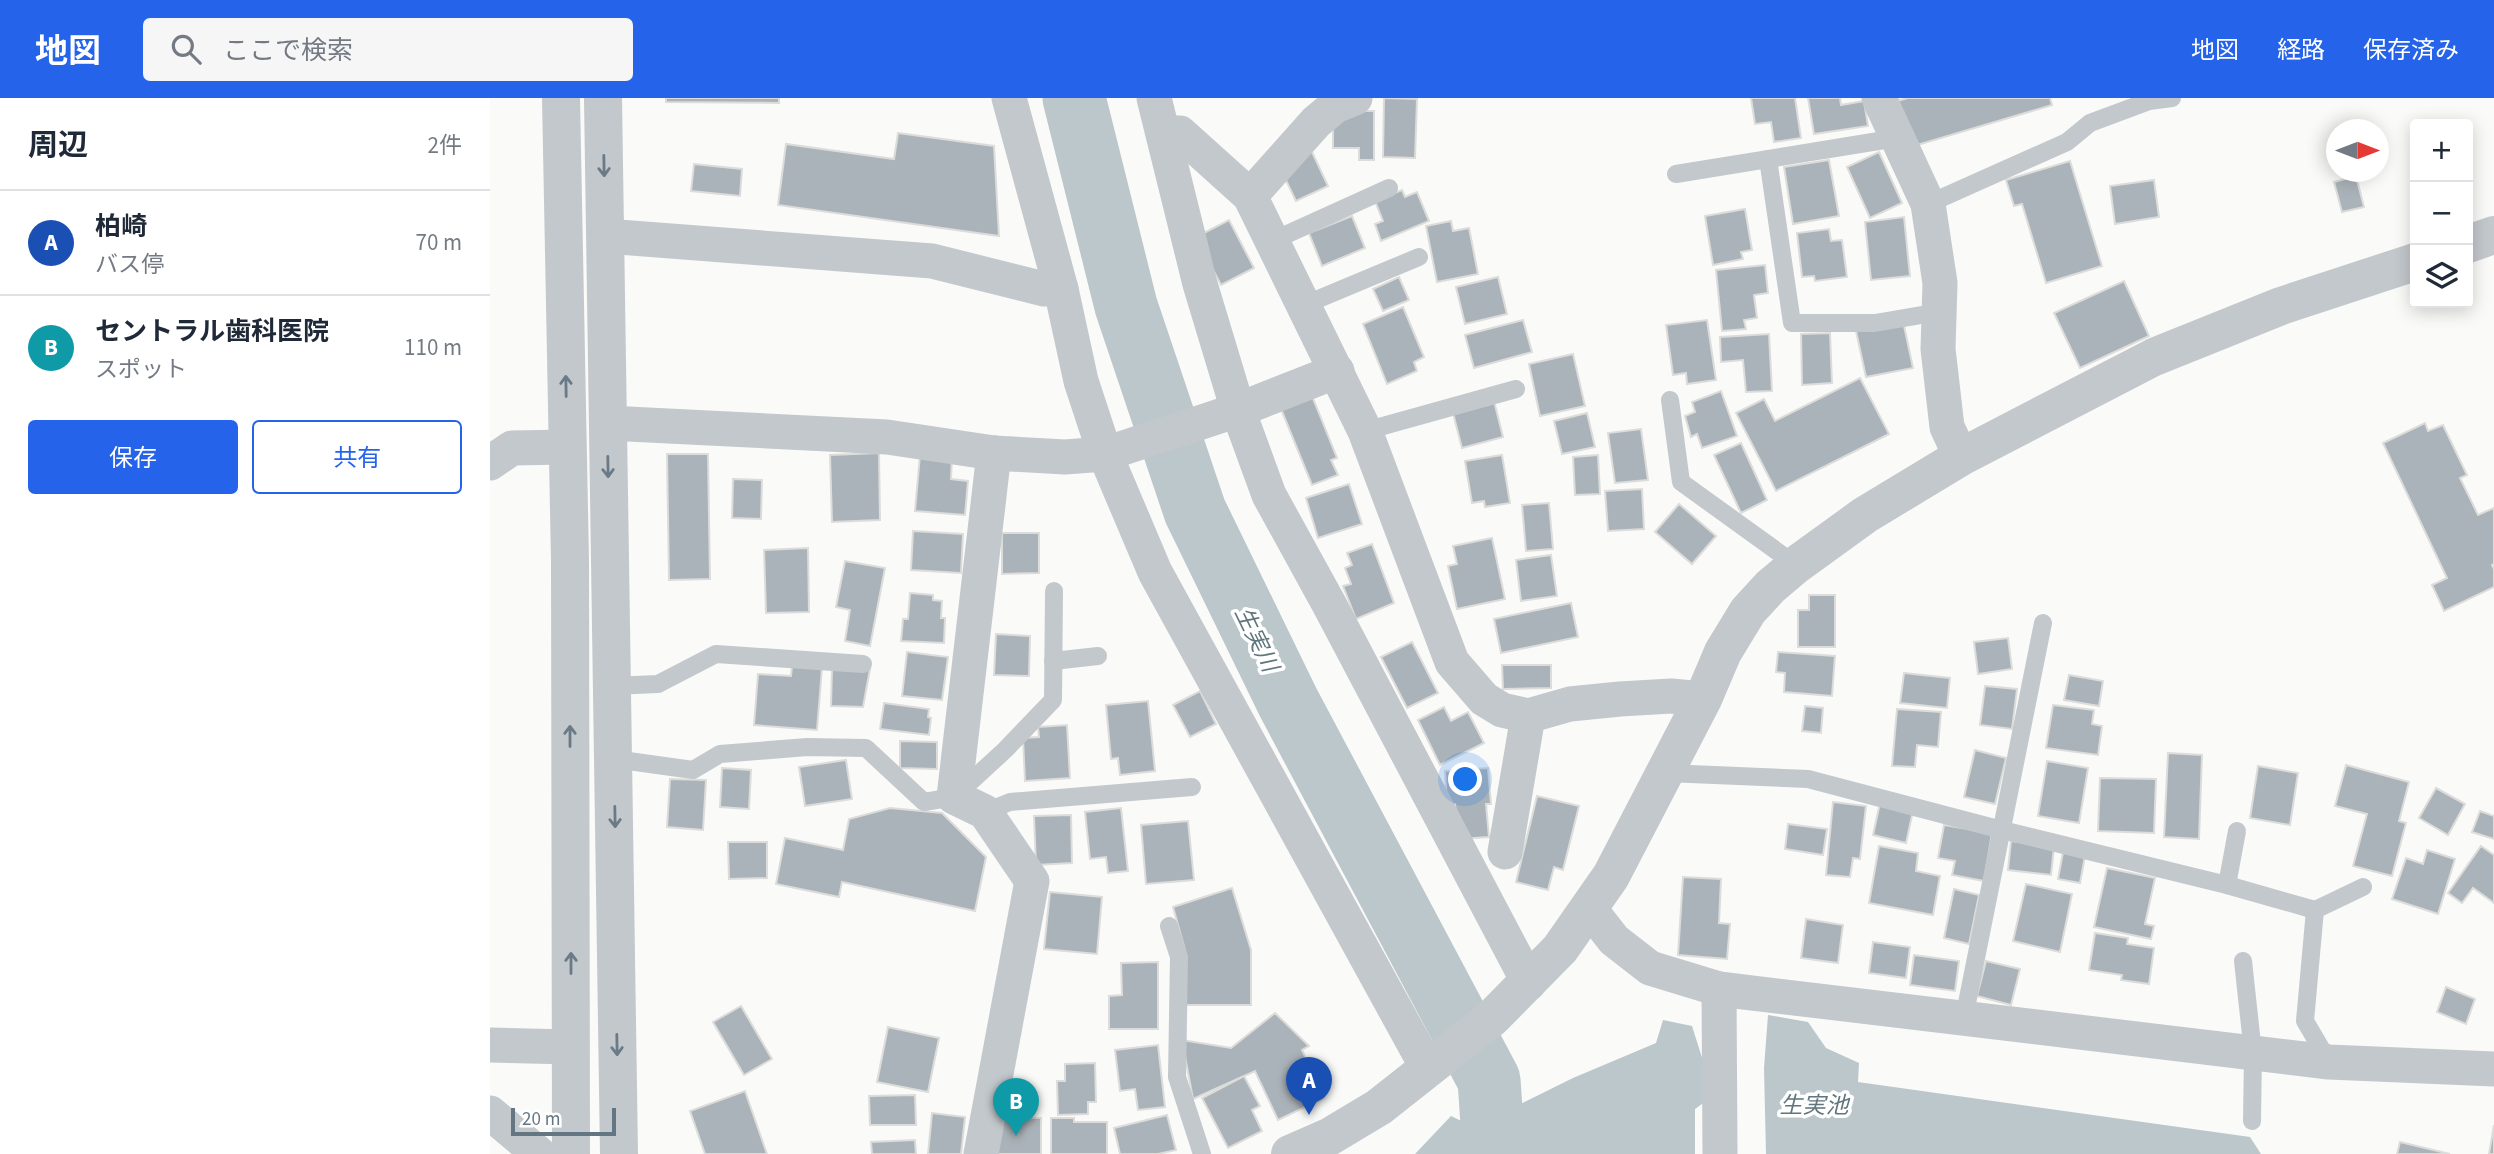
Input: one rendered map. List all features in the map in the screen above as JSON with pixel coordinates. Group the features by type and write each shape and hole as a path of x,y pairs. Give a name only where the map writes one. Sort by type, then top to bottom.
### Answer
{"street":[{"path":"561,98 570,561 571,1154"},
{"path":"603,98 619,1154"},
{"path":"1009,98 1061,289 1081,381 1105,454 1155,572 1428,1069"},
{"path":"1154,98 1200,284 1238,410 1269,495 1529,983"},
{"path":"1250,196 1316,122 1335,106 1355,98"},
{"path":"1879,98 1928,204 1940,283 1938,349 1947,427 1961,457"},
{"path":"1163,133 1180,133 1250,196 1365,431 1452,662 1484,699 1502,710 1528,716 1570,704 1608,700 1671,696 1703,699"},
{"path":"2473,242 2494,235"},
{"path":"605,236 932,261 1044,289 1061,289"},
{"path":"1290,1154 1329,1137 1378,1107 1493,1017 1560,949 1611,876 1703,699 1723,652 1748,611 1770,587 1796,565 1864,515 1961,457 2154,357 2281,306 2410,264"},
{"path":"608,423 887,438 994,453 1065,457 1105,454 1238,410 1337,371"},
{"path":"490,463 512,447 567,447"},
{"path":"981,1154 1031,881 985,811 954,797 994,453"},
{"path":"1505,852 1528,716"},
{"path":"1589,908 1614,940 1650,968 1719,989 2329,1062 2494,1069"},
{"path":"1719,989 1720,1154"},
{"path":"490,1045 571,1047"},
{"path":"490,1114 539,1154"}],"lane":[{"path":"1928,204 2067,142 2090,123 2149,101 2172,98"},
{"path":"1676,174 1897,138"},
{"path":"1768,159 1792,323 1875,323 1939,312"},
{"path":"1272,241 1388,188"},
{"path":"1304,305 1419,257"},
{"path":"1365,431 1516,389"},
{"path":"1670,400 1681,482 1796,565"},
{"path":"614,759 693,770 720,754 807,747 866,748 924,802 954,797 1005,750 1053,700 1054,591"},
{"path":"1964,1018 2043,623"},
{"path":"612,686 658,684 716,654 863,664"},
{"path":"1053,661 1098,656"},
{"path":"1666,773 1808,779 2227,885 2315,910 2363,887"},
{"path":"985,811 1010,802 1192,787"},
{"path":"2227,885 2237,831"},
{"path":"2315,910 2305,1021 2329,1062"},
{"path":"1169,926 1179,957 1177,1077 1202,1154"},
{"path":"2243,961 2253,1053 2252,1121"}],"water":[{"name":"生実池","path":"1768,1015 1808,1022 1826,1048 1859,1063 1858,1082 2250,1137 2261,1154 1766,1154 1764,1068"},
{"path":"1663,1020 1692,1026 1704,1064 1706,1101 1695,1109 1695,1154 1415,1154 1451,1116 1474,1127 1573,1078 1656,1043"}],"building":[{"path":"666,98 779,98 779,103 666,102"},
{"path":"1384,98 1417,99 1415,158 1383,157"},
{"path":"1751,98 1795,98 1801,138 1774,142 1771,122 1755,124"},
{"path":"1808,98 1840,98 1841,105 1864,101 1868,126 1814,134"},
{"path":"1908,98 2050,98 2052,105 1907,148 1894,102"},
{"path":"1333,111 1374,111 1374,160 1359,160 1359,148 1333,148"},
{"path":"898,133 994,146 999,236 778,205 786,144 894,159"},
{"path":"1312,152 1328,186 1296,201 1280,168"},
{"path":"1879,152 1902,203 1870,218 1847,167"},
{"path":"1829,160 1839,216 1793,224 1784,167"},
{"path":"2070,161 2102,266 2046,283 2022,204 2014,206 2006,180"},
{"path":"694,164 742,169 740,196 691,191"},
{"path":"2154,180 2159,217 2115,224 2110,186"},
{"path":"2334,182 2358,182 2364,207 2342,212"},
{"path":"1402,190 1405,197 1417,192 1429,221 1381,241 1375,224 1383,221 1375,201"},
{"path":"1745,209 1752,250 1741,252 1743,259 1713,265 1705,216"},
{"path":"1352,216 1365,248 1322,266 1309,233"},
{"path":"1904,217 1910,276 1871,280 1865,222"},
{"path":"1229,220 1254,268 1221,285 1196,237"},
{"path":"1451,221 1453,231 1469,228 1478,274 1437,282 1426,226"},
{"path":"1829,229 1831,241 1842,240 1847,277 1815,281 1814,276 1802,277 1797,233"},
{"path":"1765,265 1768,293 1754,295 1757,318 1744,320 1746,329 1722,331 1716,270"},
{"path":"1399,277 1409,300 1383,311 1373,289"},
{"path":"1498,277 1507,314 1465,324 1456,287"},
{"path":"2124,281 2149,336 2080,368 2054,313"},
{"path":"1403,307 1424,357 1414,362 1417,371 1387,384 1363,324"},
{"path":"1523,320 1532,352 1474,368 1465,335"},
{"path":"1707,320 1716,380 1687,384 1686,373 1673,375 1666,325"},
{"path":"1903,321 1913,368 1866,377 1856,331"},
{"path":"1830,333 1832,383 1802,385 1801,334"},
{"path":"1769,334 1772,391 1746,392 1743,360 1721,362 1720,337"},
{"path":"1573,354 1585,406 1540,416 1529,364"},
{"path":"1860,378 1889,434 1776,491 1736,413 1764,399 1775,421"},
{"path":"1310,391 1337,458 1331,460 1338,475 1312,485 1279,404"},
{"path":"1721,391 1737,436 1702,448 1697,434 1691,437 1685,416 1695,412 1692,402"},
{"path":"1494,401 1503,437 1462,448 1453,413"},
{"path":"1587,413 1595,447 1562,454 1554,421"},
{"path":"2425,423 2428,431 2443,425 2467,475 2460,478 2478,515 2494,508 2494,587 2444,611 2432,585 2447,578 2383,443"},
{"path":"1641,429 1648,480 1615,483 1608,433"},
{"path":"1741,443 1767,500 1741,513 1714,455"},
{"path":"879,453 880,520 832,522 830,455"},
{"path":"667,454 708,454 710,579 669,580"},
{"path":"920,455 952,457 951,479 968,481 965,515 915,511"},
{"path":"1502,455 1510,503 1485,507 1484,501 1472,503 1465,461"},
{"path":"1598,455 1600,494 1575,495 1573,457"},
{"path":"733,479 762,480 761,519 732,518"},
{"path":"1349,484 1362,524 1318,538 1306,498"},
{"path":"1642,489 1644,529 1608,531 1605,491"},
{"path":"1549,503 1553,549 1526,551 1522,505"},
{"path":"1679,504 1716,536 1692,564 1655,532"},
{"path":"913,531 963,534 961,573 911,570"},
{"path":"1002,533 1039,533 1039,573 1002,574"},
{"path":"1492,538 1505,599 1457,609 1448,566 1457,564 1453,546"},
{"path":"1372,544 1394,603 1356,619 1343,586 1351,584 1345,568 1352,565 1347,553"},
{"path":"808,548 809,612 766,613 764,550"},
{"path":"1551,555 1557,596 1521,601 1516,560"},
{"path":"845,561 885,568 870,646 845,641 850,610 836,607"},
{"path":"910,593 933,595 933,600 942,601 941,618 945,618 944,643 901,641 903,619 908,619"},
{"path":"1809,595 1835,595 1835,647 1798,647 1798,610 1809,610"},
{"path":"1571,603 1578,637 1501,653 1494,619"},
{"path":"996,634 1030,636 1029,676 994,675"},
{"path":"2008,638 2012,669 1978,674 1974,642"},
{"path":"1412,642 1438,693 1407,708 1381,657"},
{"path":"907,652 948,657 942,700 902,696"},
{"path":"1778,652 1835,656 1832,696 1784,692 1785,673 1776,672"},
{"path":"1502,665 1551,665 1551,688 1503,689"},
{"path":"792,666 822,668 817,730 754,725 758,674 791,676"},
{"path":"832,668 870,669 863,707 831,706"},
{"path":"1904,673 1950,678 1947,708 1900,703"},
{"path":"2069,675 2103,681 2099,706 2064,700"},
{"path":"1985,686 2017,689 2012,729 1980,725"},
{"path":"1200,691 1216,724 1190,737 1173,705"},
{"path":"1148,701 1155,771 1120,775 1118,758 1111,759 1106,705"},
{"path":"884,703 929,709 929,735 880,729"},
{"path":"2053,705 2094,710 2092,724 2102,726 2098,755 2046,748"},
{"path":"1805,706 1823,708 1821,733 1802,731"},
{"path":"1444,707 1451,721 1468,712 1484,743 1440,765 1418,720"},
{"path":"1897,709 1941,712 1938,747 1917,745 1915,767 1892,766"},
{"path":"1067,725 1070,778 1025,781 1023,738 1039,737 1038,727"},
{"path":"900,741 937,742 937,769 900,768"},
{"path":"1975,750 2006,758 1995,804 1964,797"},
{"path":"2168,753 2202,755 2199,839 2164,837"},
{"path":"846,760 852,799 805,806 799,767"},
{"path":"2047,761 2088,768 2079,823 2038,816"},
{"path":"2346,765 2409,782 2399,821 2406,823 2392,876 2353,866 2367,814 2335,806"},
{"path":"2258,766 2298,773 2290,825 2250,818"},
{"path":"722,768 751,770 749,809 720,807"},
{"path":"1488,768 1491,804 1486,804 1489,837 1458,839 1455,804 1447,805 1445,771"},
{"path":"2100,778 2156,779 2154,833 2098,831"},
{"path":"670,779 706,780 703,830 667,827"},
{"path":"2436,788 2465,804 2448,835 2419,818"},
{"path":"1537,796 1579,806 1563,870 1554,867 1548,890 1516,882"},
{"path":"1833,802 1866,806 1860,859 1853,858 1850,877 1826,875"},
{"path":"1880,803 1913,811 1906,843 1873,835"},
{"path":"890,808 942,813 986,857 975,911 842,882 839,897 776,884 785,838 843,850 849,819"},
{"path":"1121,808 1128,871 1108,873 1106,857 1090,859 1085,812"},
{"path":"2480,811 2494,816 2494,839 2472,832"},
{"path":"1071,815 1072,863 1036,865 1034,816"},
{"path":"1188,821 1194,880 1146,884 1141,825"},
{"path":"1788,824 1827,829 1823,855 1785,849"},
{"path":"1944,825 1992,833 1984,881 1952,875 1955,861 1938,858"},
{"path":"2011,841 2054,847 2051,875 2008,870"},
{"path":"728,842 767,842 767,878 729,879"},
{"path":"1879,846 1918,853 1916,871 1940,876 1933,915 1869,903"},
{"path":"2481,846 2494,855 2494,903 2473,888 2462,903 2448,893"},
{"path":"2427,850 2455,859 2438,914 2392,899 2406,858 2423,864"},
{"path":"2063,852 2085,856 2080,883 2058,879"},
{"path":"2107,868 2155,878 2145,924 2154,926 2151,939 2094,927"},
{"path":"1683,877 1721,879 1719,923 1730,924 1727,959 1678,955"},
{"path":"2026,884 2072,894 2060,952 2013,941"},
{"path":"1232,888 1251,950 1251,1005 1185,1005 1185,950 1173,907"},
{"path":"1954,889 1979,895 1969,944 1944,938"},
{"path":"1050,892 1102,897 1097,954 1044,949"},
{"path":"1806,919 1843,925 1838,963 1801,958"},
{"path":"2095,933 2128,938 2127,944 2154,948 2149,984 2121,980 2122,975 2089,970"},
{"path":"1873,942 1910,947 1906,978 1869,973"},
{"path":"1914,955 1959,961 1955,991 1910,985"},
{"path":"1986,961 2020,969 2011,1005 1977,996"},
{"path":"1158,962 1158,1029 1109,1029 1109,996 1122,995 1121,963"},
{"path":"2446,987 2475,999 2466,1024 2437,1012"},
{"path":"741,1006 772,1059 744,1075 713,1022"},
{"path":"1275,1013 1309,1046 1302,1050 1324,1098 1278,1120 1255,1071 1193,1099 1182,1040 1231,1048"},
{"path":"888,1027 939,1038 928,1092 877,1082"},
{"path":"1158,1045 1165,1107 1138,1110 1135,1089 1120,1091 1115,1050"},
{"path":"1095,1063 1096,1102 1088,1102 1088,1114 1058,1115 1057,1081 1065,1081 1065,1064"},
{"path":"1244,1076 1260,1106 1252,1110 1262,1131 1228,1148 1202,1098"},
{"path":"745,1091 767,1154 705,1154 690,1111"},
{"path":"915,1095 916,1125 870,1125 869,1096"},
{"path":"932,1113 965,1117 961,1154 928,1154"},
{"path":"1167,1115 1176,1150 1158,1154 1120,1154 1114,1128"},
{"path":"992,1117 1041,1118 1041,1154 991,1154"},
{"path":"1051,1118 1074,1118 1074,1122 1107,1122 1107,1154 1051,1154"},
{"path":"2494,1125 2494,1154 2489,1154"},
{"path":"915,1140 916,1154 872,1154 871,1142"},
{"path":"2400,1142 2450,1154 2397,1154"}],"waterway":[{"name":"生実川","path":"1074,98 1126,306 1195,511 1288,702 1489,1080 1494,1154"}],"place":[{"name":"柏崎","path":"1309,1115"},
{"name":"セントラル歯科医院","path":"1016,1136"}]}
